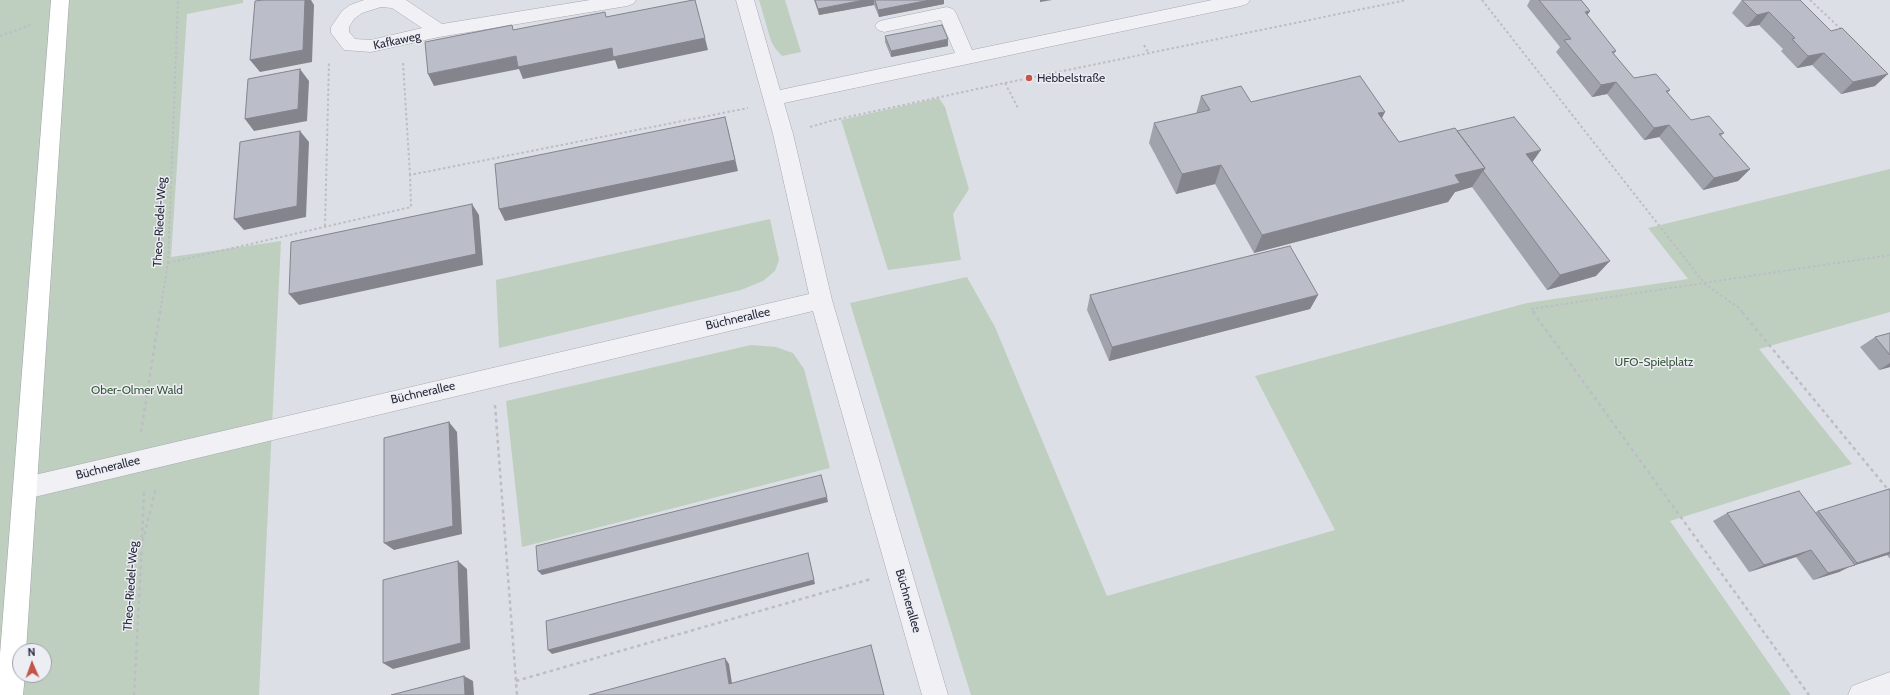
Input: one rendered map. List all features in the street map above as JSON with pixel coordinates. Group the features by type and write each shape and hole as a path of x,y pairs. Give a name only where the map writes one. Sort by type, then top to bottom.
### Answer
{"main road":[{"path":"10,695 60,0"}],"street":[{"name":"Kafkaweg","path":"439,31 398,3 390,1 374,2 356,9 343,20 340,27 340,33 350,45 371,46 439,31 627,0"},
{"name":"Büchnerallee","path":"745,0 783,134 821,300 935,695"},
{"path":"773,98 1241,0"},
{"path":"884,26 947,13 966,58"},
{"name":"Büchnerallee","path":"26,488 821,300"},
{"path":"1861,695 1890,685"}],"path":[{"name":"Theo-Riedel-Weg","path":"141,437 141,424 168,263 178,0"},
{"path":"808,128 834,120 1005,83 1306,22 1406,0"},
{"path":"1482,0 1706,284 1739,308 1890,492"},
{"path":"1810,0 1844,33"},
{"path":"168,263 325,226 410,208 410,175 401,40"},
{"path":"325,226 329,60 327,55"},
{"path":"1005,83 1018,108"},
{"path":"410,175 750,107"},
{"path":"1809,695 1531,309 1706,284 1890,255"},
{"path":"495,398 517,695"},
{"name":"Theo-Riedel-Weg","path":"134,695 142,544 157,485"},
{"path":"142,544 144,492"},
{"path":"516,681 872,579"}],"green space":[{"name":"Ober-Olmer Wald","path":"0,0 243,0 243,3 187,14 171,257 281,241 259,695 0,695"},
{"path":"759,0 785,0 801,52 782,56 775,48 771,41"},
{"path":"939,98 945,107 969,189 953,214 961,260 888,270 841,120"},
{"name":"UFO-Spielplatz","path":"1890,169 1890,312 1759,349 1852,464 1670,521 1791,695 971,695 850,303 967,277 995,327 1107,596 1335,530 1255,376 1527,303 1688,279 1648,228"},
{"path":"770,219 779,260 775,271 763,281 741,290 499,348 496,280"},
{"path":"751,345 776,347 793,353 804,369 830,468 522,547 506,401"}],"building":[{"path":"305,0 303,50 250,60 255,1"},
{"path":"695,0 705,38 613,57 612,48 518,67 516,56 428,74 425,42 512,25 513,30 605,12 606,17"},
{"path":"815,0 864,0 818,9"},
{"path":"875,0 930,0 878,10"},
{"path":"1539,0 1581,0 1590,11 1585,12 1616,51 1612,52 1634,78 1656,74 1670,90 1666,91 1691,120 1709,116 1724,133 1719,134 1750,169 1714,178 1669,125 1654,128 1616,82 1601,85 1564,40 1571,39"},
{"path":"1742,0 1800,0 1831,31 1842,28 1888,74 1853,82 1824,53 1808,56 1792,39 1795,38 1769,12 1757,15"},
{"path":"942,25 948,39 891,51 885,36"},
{"path":"300,69 298,109 245,119 248,79"},
{"path":"1360,76 1385,112 1378,113 1399,142 1455,128 1485,168 1455,175 1460,183 1262,235 1221,165 1182,174 1154,123 1210,110 1201,96 1241,86 1251,102"},
{"path":"725,117 735,160 499,209 495,164"},
{"path":"1514,117 1541,150 1526,154 1610,261 1560,275 1483,171 1485,168 1457,131"},
{"path":"300,131 297,206 234,219 240,142"},
{"path":"472,204 476,254 289,294 291,242"},
{"path":"1290,246 1318,295 1112,347 1090,295"},
{"path":"1890,333 1890,355 1875,337"},
{"path":"449,422 453,526 384,543 384,438"},
{"path":"821,475 827,497 538,571 536,546"},
{"path":"1889,489 1890,552 1857,563 1818,511"},
{"path":"1799,491 1855,565 1828,573 1811,550 1764,565 1727,513"},
{"path":"808,553 814,580 548,650 546,621"},
{"path":"458,561 461,643 383,663 383,580"},
{"path":"871,645 884,695 589,695 725,658 729,684"},
{"path":"464,676 465,695 391,695"}],"place":[{"name":"Hebbelstraße","path":"1029,78"}]}
